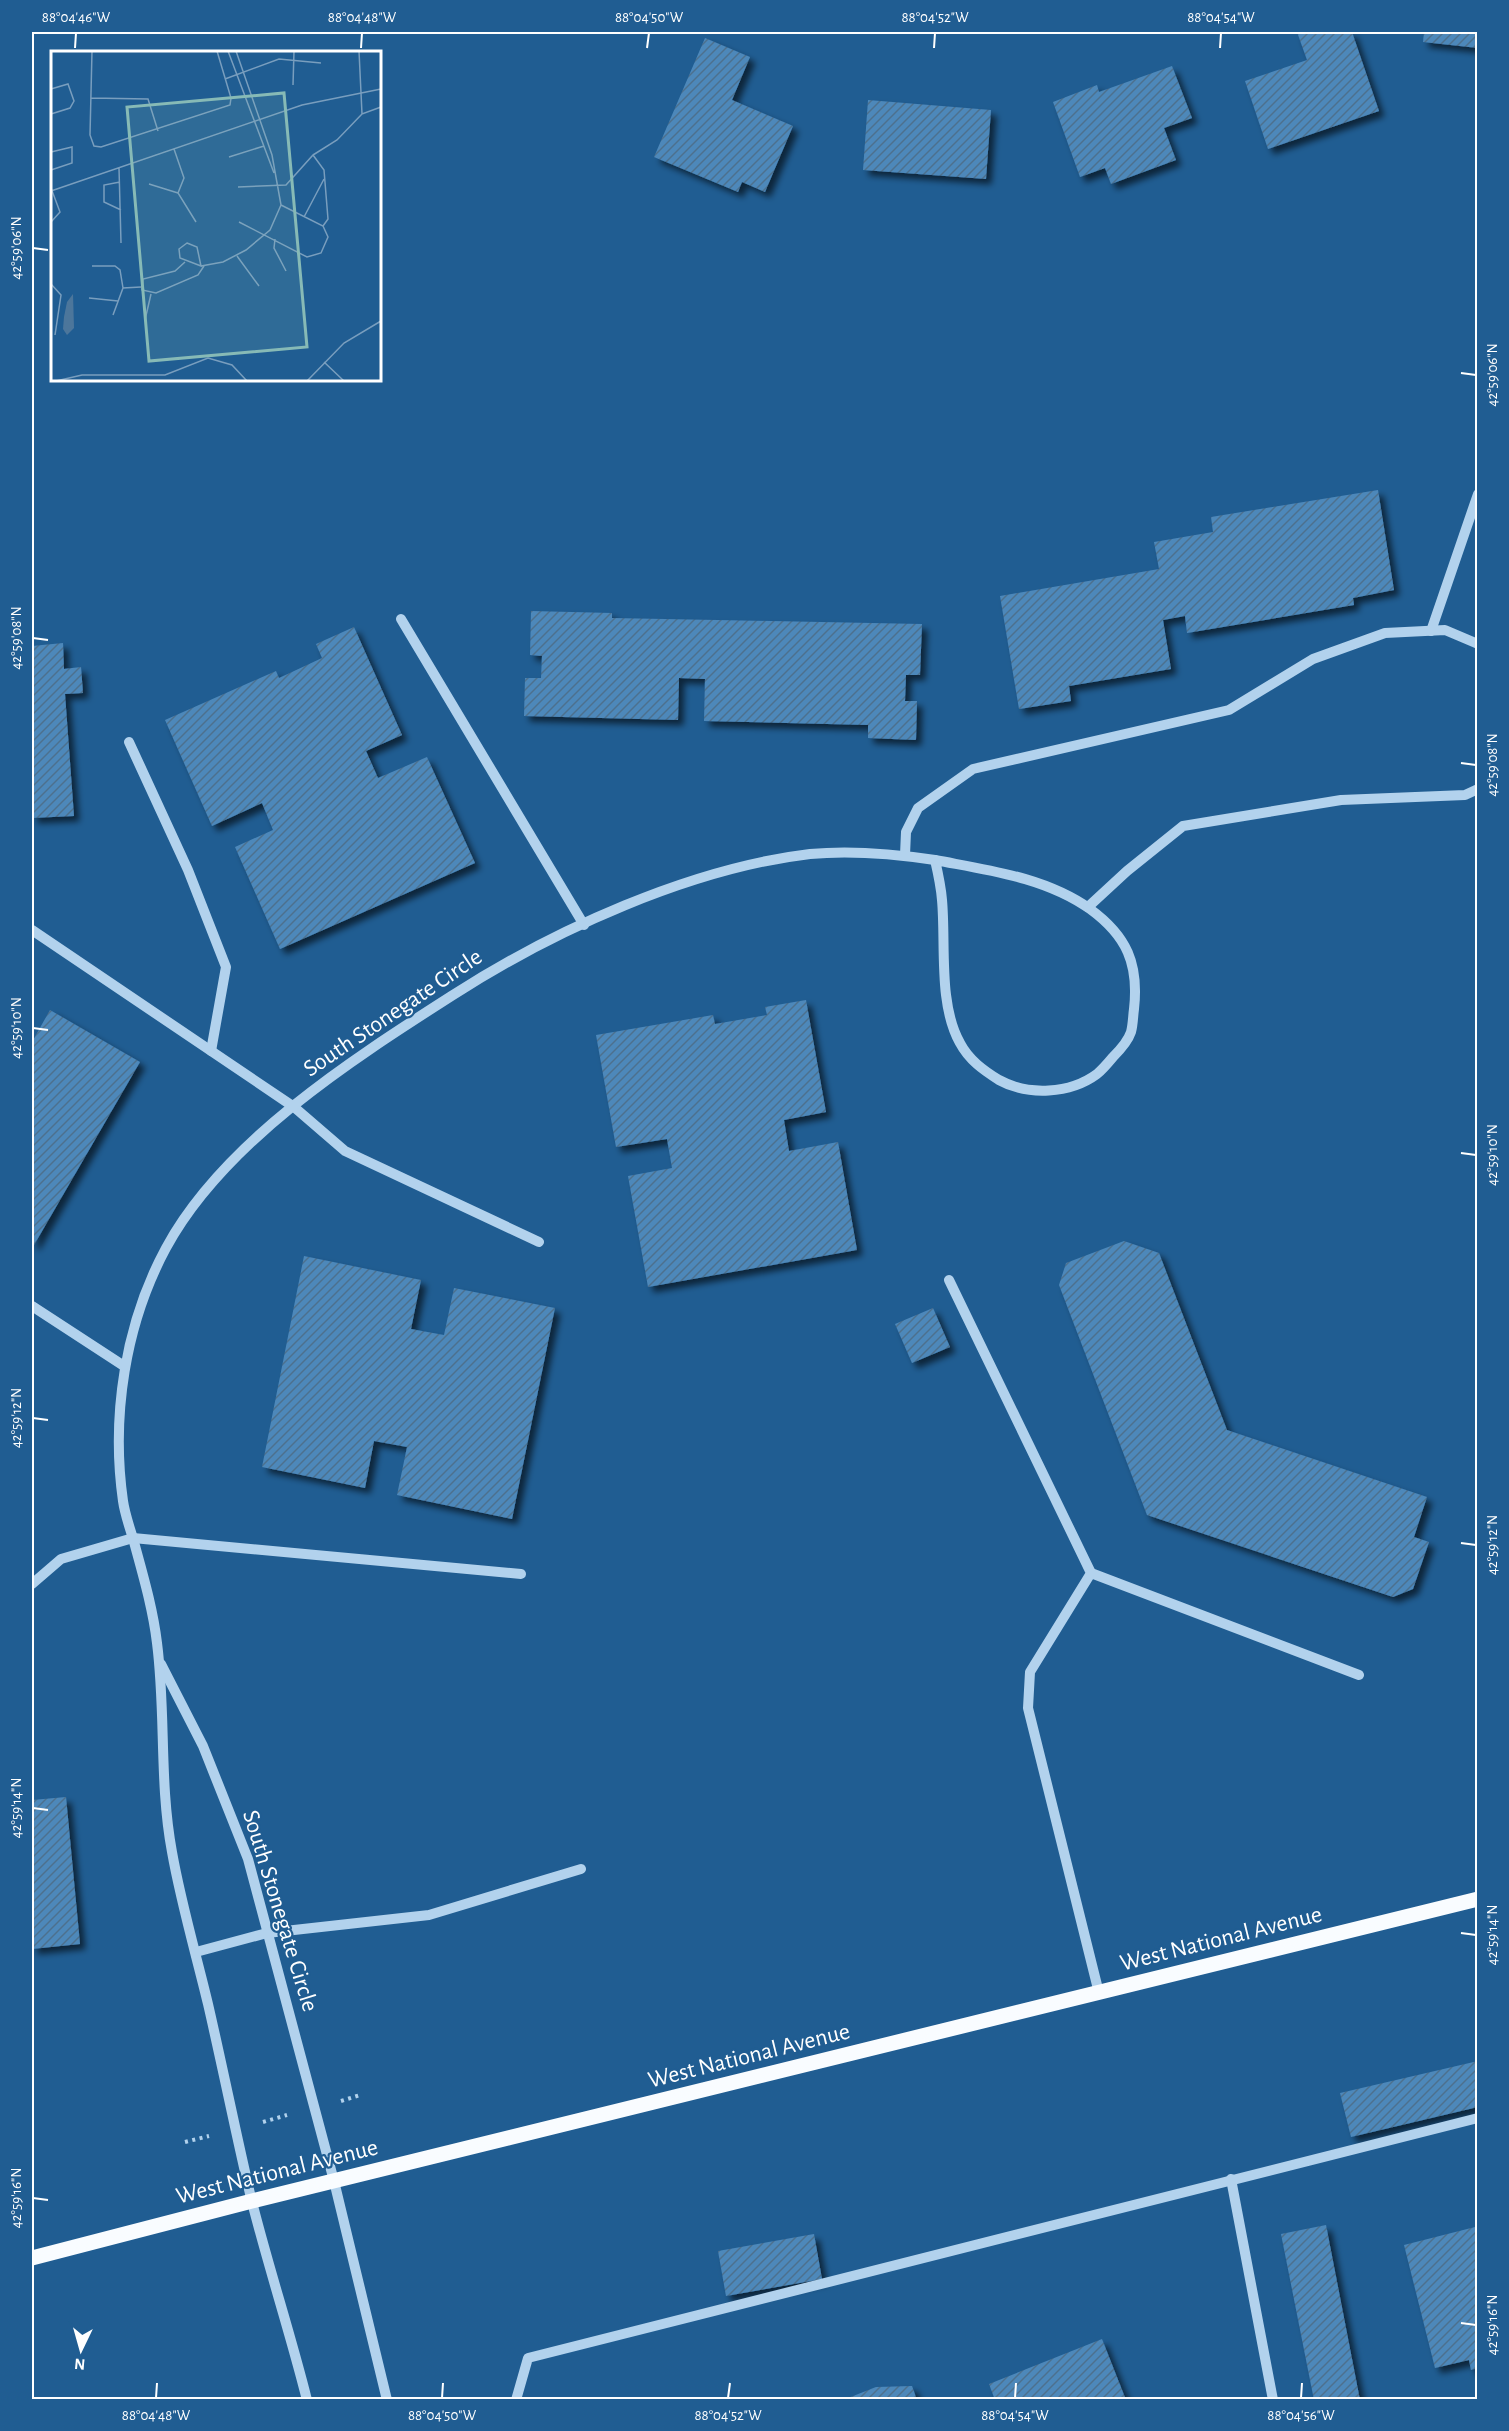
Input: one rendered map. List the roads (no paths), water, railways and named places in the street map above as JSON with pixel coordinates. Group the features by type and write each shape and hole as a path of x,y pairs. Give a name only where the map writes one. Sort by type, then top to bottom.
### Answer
{"main road":[{"name":"West National Avenue","path":"32,2258 252,2201 1478,1899"}],"street":[{"path":"1431,631 1478,494"},
{"path":"401,619 584,925"},
{"path":"905,855 906,832 918,808 973,769 1229,710 1313,659 1385,633 1445,630 1478,644"},
{"path":"129,742 188,870 226,967 211,1051"},
{"path":"1088,907 1127,871 1183,826 1341,800 1465,795 1478,789"},
{"name":"South Stonegate Circle","path":"307,2400 252,2201 172,1851 163,1784 160,1661 154,1616 123,1504 118,1437 124,1366 142,1301 166,1247 199,1199 250,1143 351,1061 492,970 584,925 664,890 720,872 814,854 905,855 935,860 1012,874 1050,888 1088,907 1110,924 1128,949 1137,984 1131,1032 1121,1049 1098,1073 1083,1082 1050,1091 1012,1087 980,1068 960,1043 950,1012 945,985 942,900 935,860"},
{"path":"32,930 294,1107 345,1151 539,1242"},
{"path":"949,1280 1091,1573 1359,1675"},
{"path":"32,1306 124,1366"},
{"path":"32,1584 61,1559 133,1538 521,1574"},
{"path":"1091,1573 1030,1671 1028,1708 1099,1993"},
{"name":"South Stonegate Circle","path":"160,1661 203,1746 248,1859 334,2181 387,2400"},
{"path":"196,1952 267,1933 429,1915 581,1869"},
{"path":"516,2400 528,2358 1478,2118"},
{"path":"1231,2179 1273,2400"}]}
